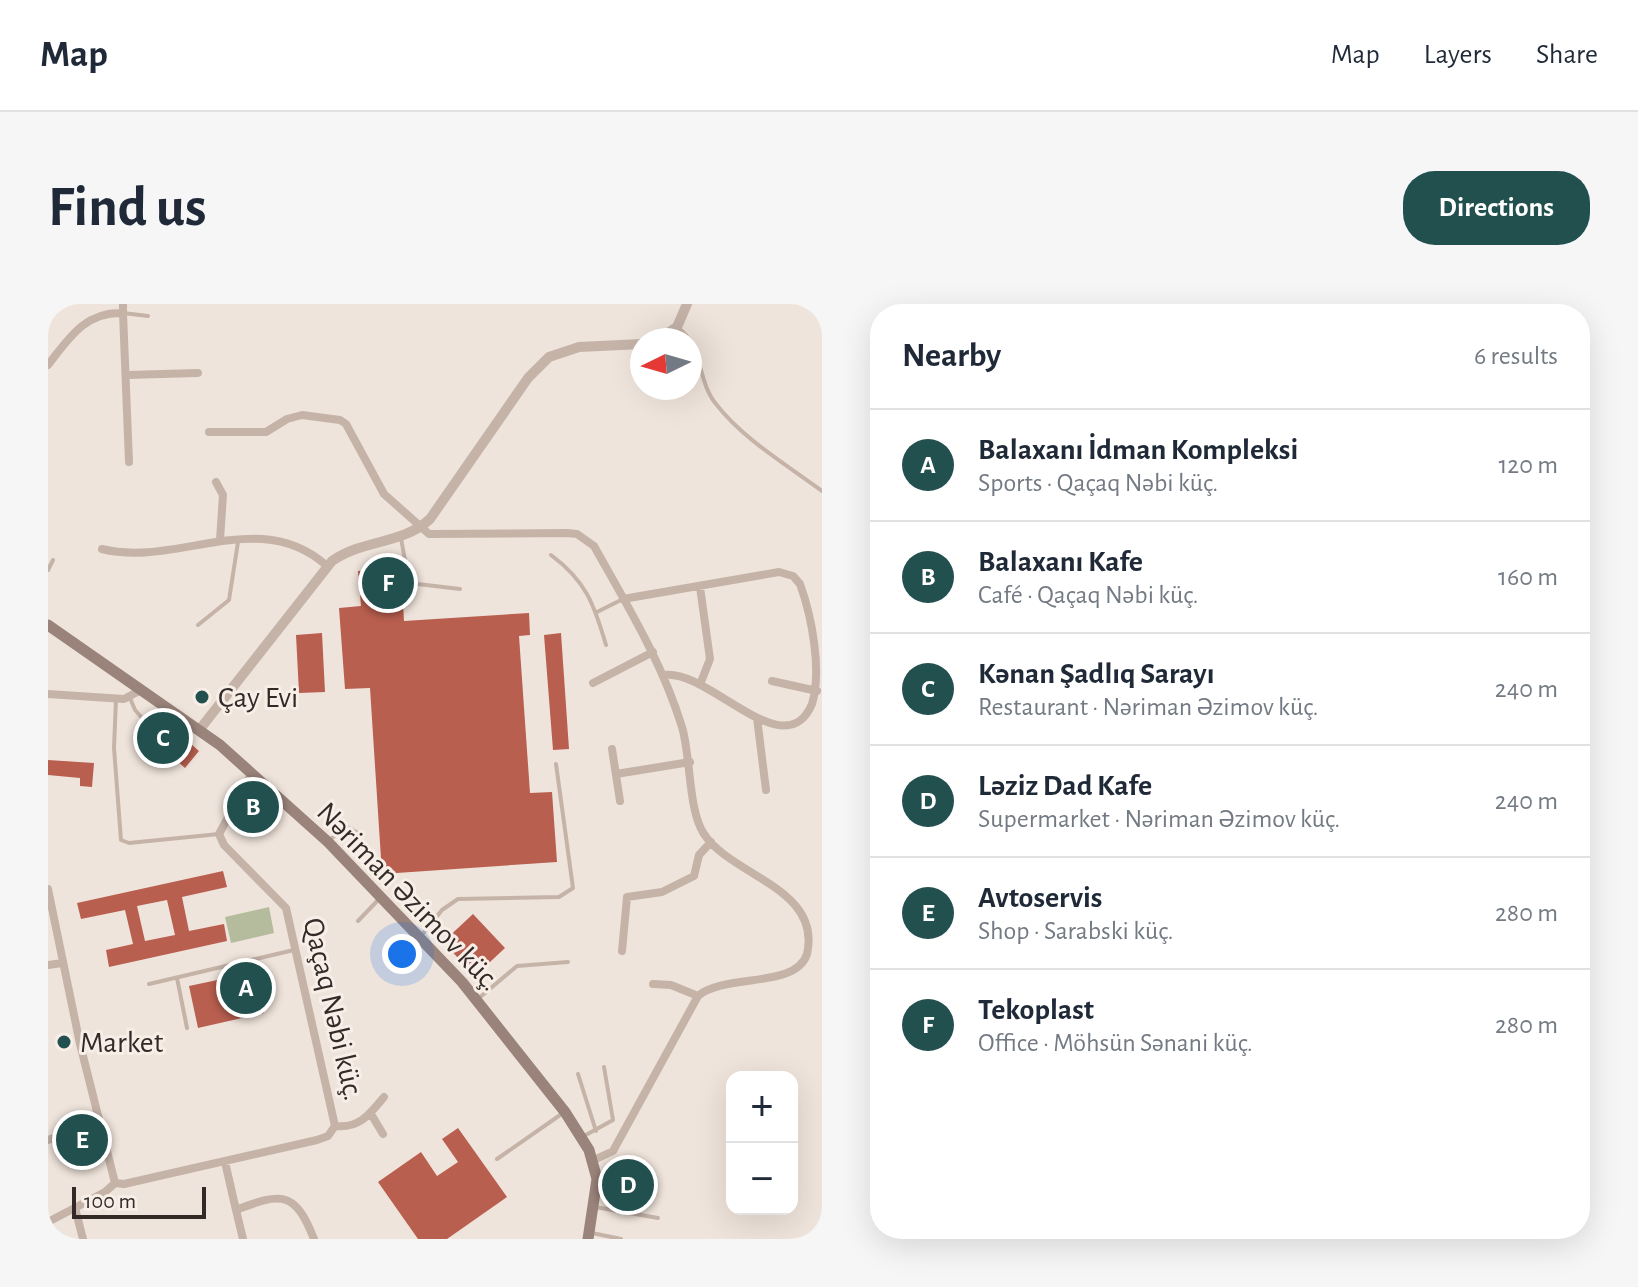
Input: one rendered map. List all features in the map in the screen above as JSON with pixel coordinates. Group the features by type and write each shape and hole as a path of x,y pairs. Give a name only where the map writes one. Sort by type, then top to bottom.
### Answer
{"main road":[{"name":"Nəriman Əzimov küç.","path":"48,625 200,729 252,773 328,842 478,1000 565,1112 594,1160 597,1179 589,1236"}],"street":[{"path":"677,327 687,304"},
{"path":"48,365 81,325 123,308 129,462"},
{"path":"200,729 327,566 359,547 401,538 421,527 446,500 528,378 549,357 579,347 630,345"},
{"path":"127,375 198,373"},
{"path":"209,432 266,432 294,416 340,420 346,424 384,494 421,527 435,535 577,534 594,546 664,675 690,762 698,818 711,842 800,906 808,920 809,949 800,966 784,974 717,985 698,996 613,1151 594,1160"},
{"path":"216,482 223,495 220,540"},
{"path":"102,549 136,553 238,539 294,543 305,547 327,566"},
{"path":"623,599 779,572 793,576 804,595 817,667 817,691 799,724 787,727 757,718 701,682 675,673 664,675"},
{"path":"700,587 710,659 701,682"},
{"path":"593,683 653,652"},
{"path":"772,681 817,691"},
{"path":"48,694 116,699 130,698 141,690"},
{"path":"757,718 766,790"},
{"path":"612,749 620,801"},
{"path":"616,774 690,762"},
{"path":"219,834 252,773"},
{"name":"Qaçaq Nəbi küç.","path":"48,1222 115,1183 124,1184 324,1138 335,1126 282,901 224,845 219,834"},
{"path":"622,951 627,897 662,892 694,876 699,855 711,842"},
{"path":"48,889 62,963 115,1183"},
{"path":"48,965 62,963"},
{"path":"653,984 671,985 698,996"},
{"path":"335,1126 358,1124 371,1114 384,1097"},
{"path":"371,1114 383,1134"},
{"path":"48,1140 99,1122"},
{"path":"225,1162 243,1239"},
{"path":"236,1210 271,1198 288,1199 300,1209 314,1239"},
{"path":"75,1208 83,1239"}],"lane":[{"path":"123,308 148,316"},
{"path":"677,327 691,340 703,381 723,413 822,491"},
{"path":"401,538 409,583 460,589"},
{"path":"198,625 229,600 238,539"},
{"path":"551,555 574,572 596,613 606,645"},
{"path":"48,570 53,560"},
{"path":"596,613 623,599"},
{"path":"130,698 135,710 152,729"},
{"path":"116,699 114,748 121,840 159,841 219,834"},
{"path":"421,937 442,910 458,899 559,897 573,888 556,764"},
{"path":"328,842 347,827 362,835"},
{"path":"358,921 381,896"},
{"path":"149,984 296,950"},
{"path":"478,1000 517,966 568,962"},
{"path":"177,978 187,1028"},
{"path":"582,1138 613,1120 604,1067"},
{"path":"578,1074 596,1131"},
{"path":"497,1159 565,1112"},
{"path":"595,1207 658,1218"},
{"path":"589,1236 621,1239"}],"green space":[{"path":"269,907 274,933 231,943 225,917"}],"building":[{"path":"401,568 404,621 529,613 530,635 519,636 530,793 552,792 557,862 382,874 370,688 345,689 339,608 361,606 358,571"},
{"path":"322,633 325,692 299,693 296,635"},
{"path":"561,633 569,749 553,750 544,635"},
{"path":"168,724 199,751 185,768 154,740"},
{"path":"48,760 94,763 92,787 80,786 80,778 48,775"},
{"path":"223,871 227,887 182,897 189,931 224,924 227,941 109,967 106,950 133,944 125,910 81,919 77,903","holes":["167,900 175,935 145,941 137,906"]},
{"path":"473,914 505,948 475,976 443,942"},
{"path":"255,972 264,1013 198,1028 189,986"},
{"path":"458,1128 507,1197 447,1239 418,1239 378,1182 421,1152 437,1176 458,1162 442,1139"}],"place":[{"name":"Tekoplast","path":"388,583"},
{"name":"Çay Evi","path":"202,697"},
{"name":"Kənan Şadlıq Sarayı","path":"163,738"},
{"name":"Balaxanı Kafe","path":"253,807"},
{"name":"Balaxanı İdman Kompleksi","path":"246,988"},
{"name":"Market","path":"64,1042"},
{"name":"Avtoservis","path":"82,1140"},
{"name":"Ləziz Dad Kafe","path":"628,1185"}]}
